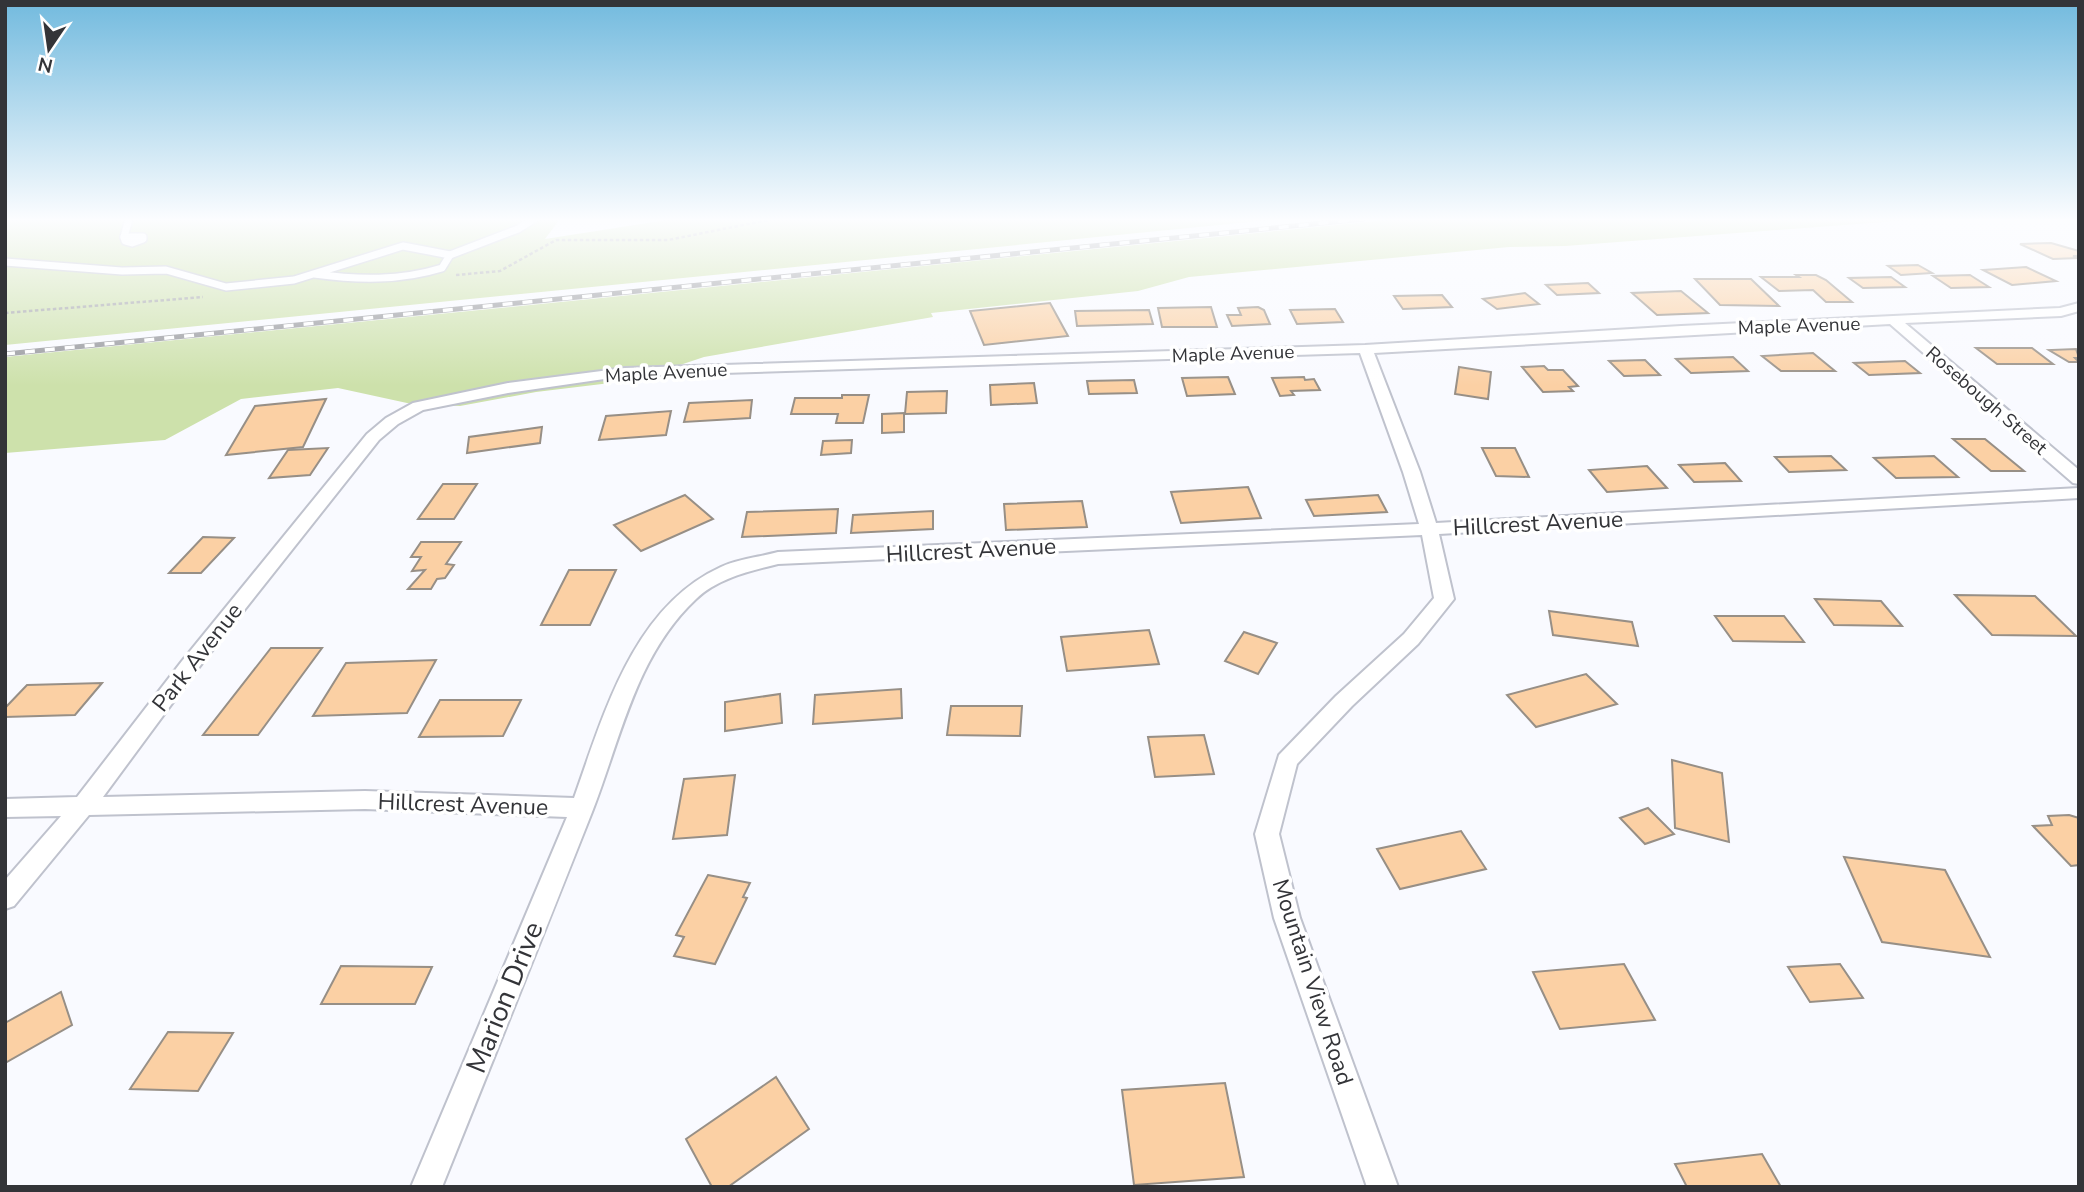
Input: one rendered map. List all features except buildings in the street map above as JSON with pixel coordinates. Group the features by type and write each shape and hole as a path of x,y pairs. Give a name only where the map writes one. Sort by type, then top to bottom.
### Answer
{"street":[{"name":"Maple Avenue","path":"393,421 418,406 508,388 625,372 1365,349 1681,330 1895,322 2061,312 2079,307"},
{"name":"Rosebough Street","path":"1895,322 2079,479"},
{"name":"Mountain View Road","path":"1365,349 1419,490 1444,599 1411,639 1344,701 1287,761 1268,834 1287,918 1383,1187"},
{"name":"Park Avenue","path":"5,898 84,805 189,666 373,437 393,421"},
{"name":"Hillcrest Avenue","path":"5,808 365,800 582,808 623,695 656,633 690,593 729,570 778,558 1430,529 2079,493"},
{"name":"Marion Drive","path":"426,1187 582,808"}],"lane":[{"path":"182,275 226,287 279,283 311,275"},
{"path":"323,275 378,278 417,275"}],"green space":[{"path":"5,275 717,275 5,345"},
{"path":"836,275 1214,275 1189,277 1138,291 931,313 933,317 704,357 635,380 536,392 460,406 407,403 338,388 241,399 165,440 5,453 5,357"}],"railway":[{"path":"5,354 804,275"}]}
